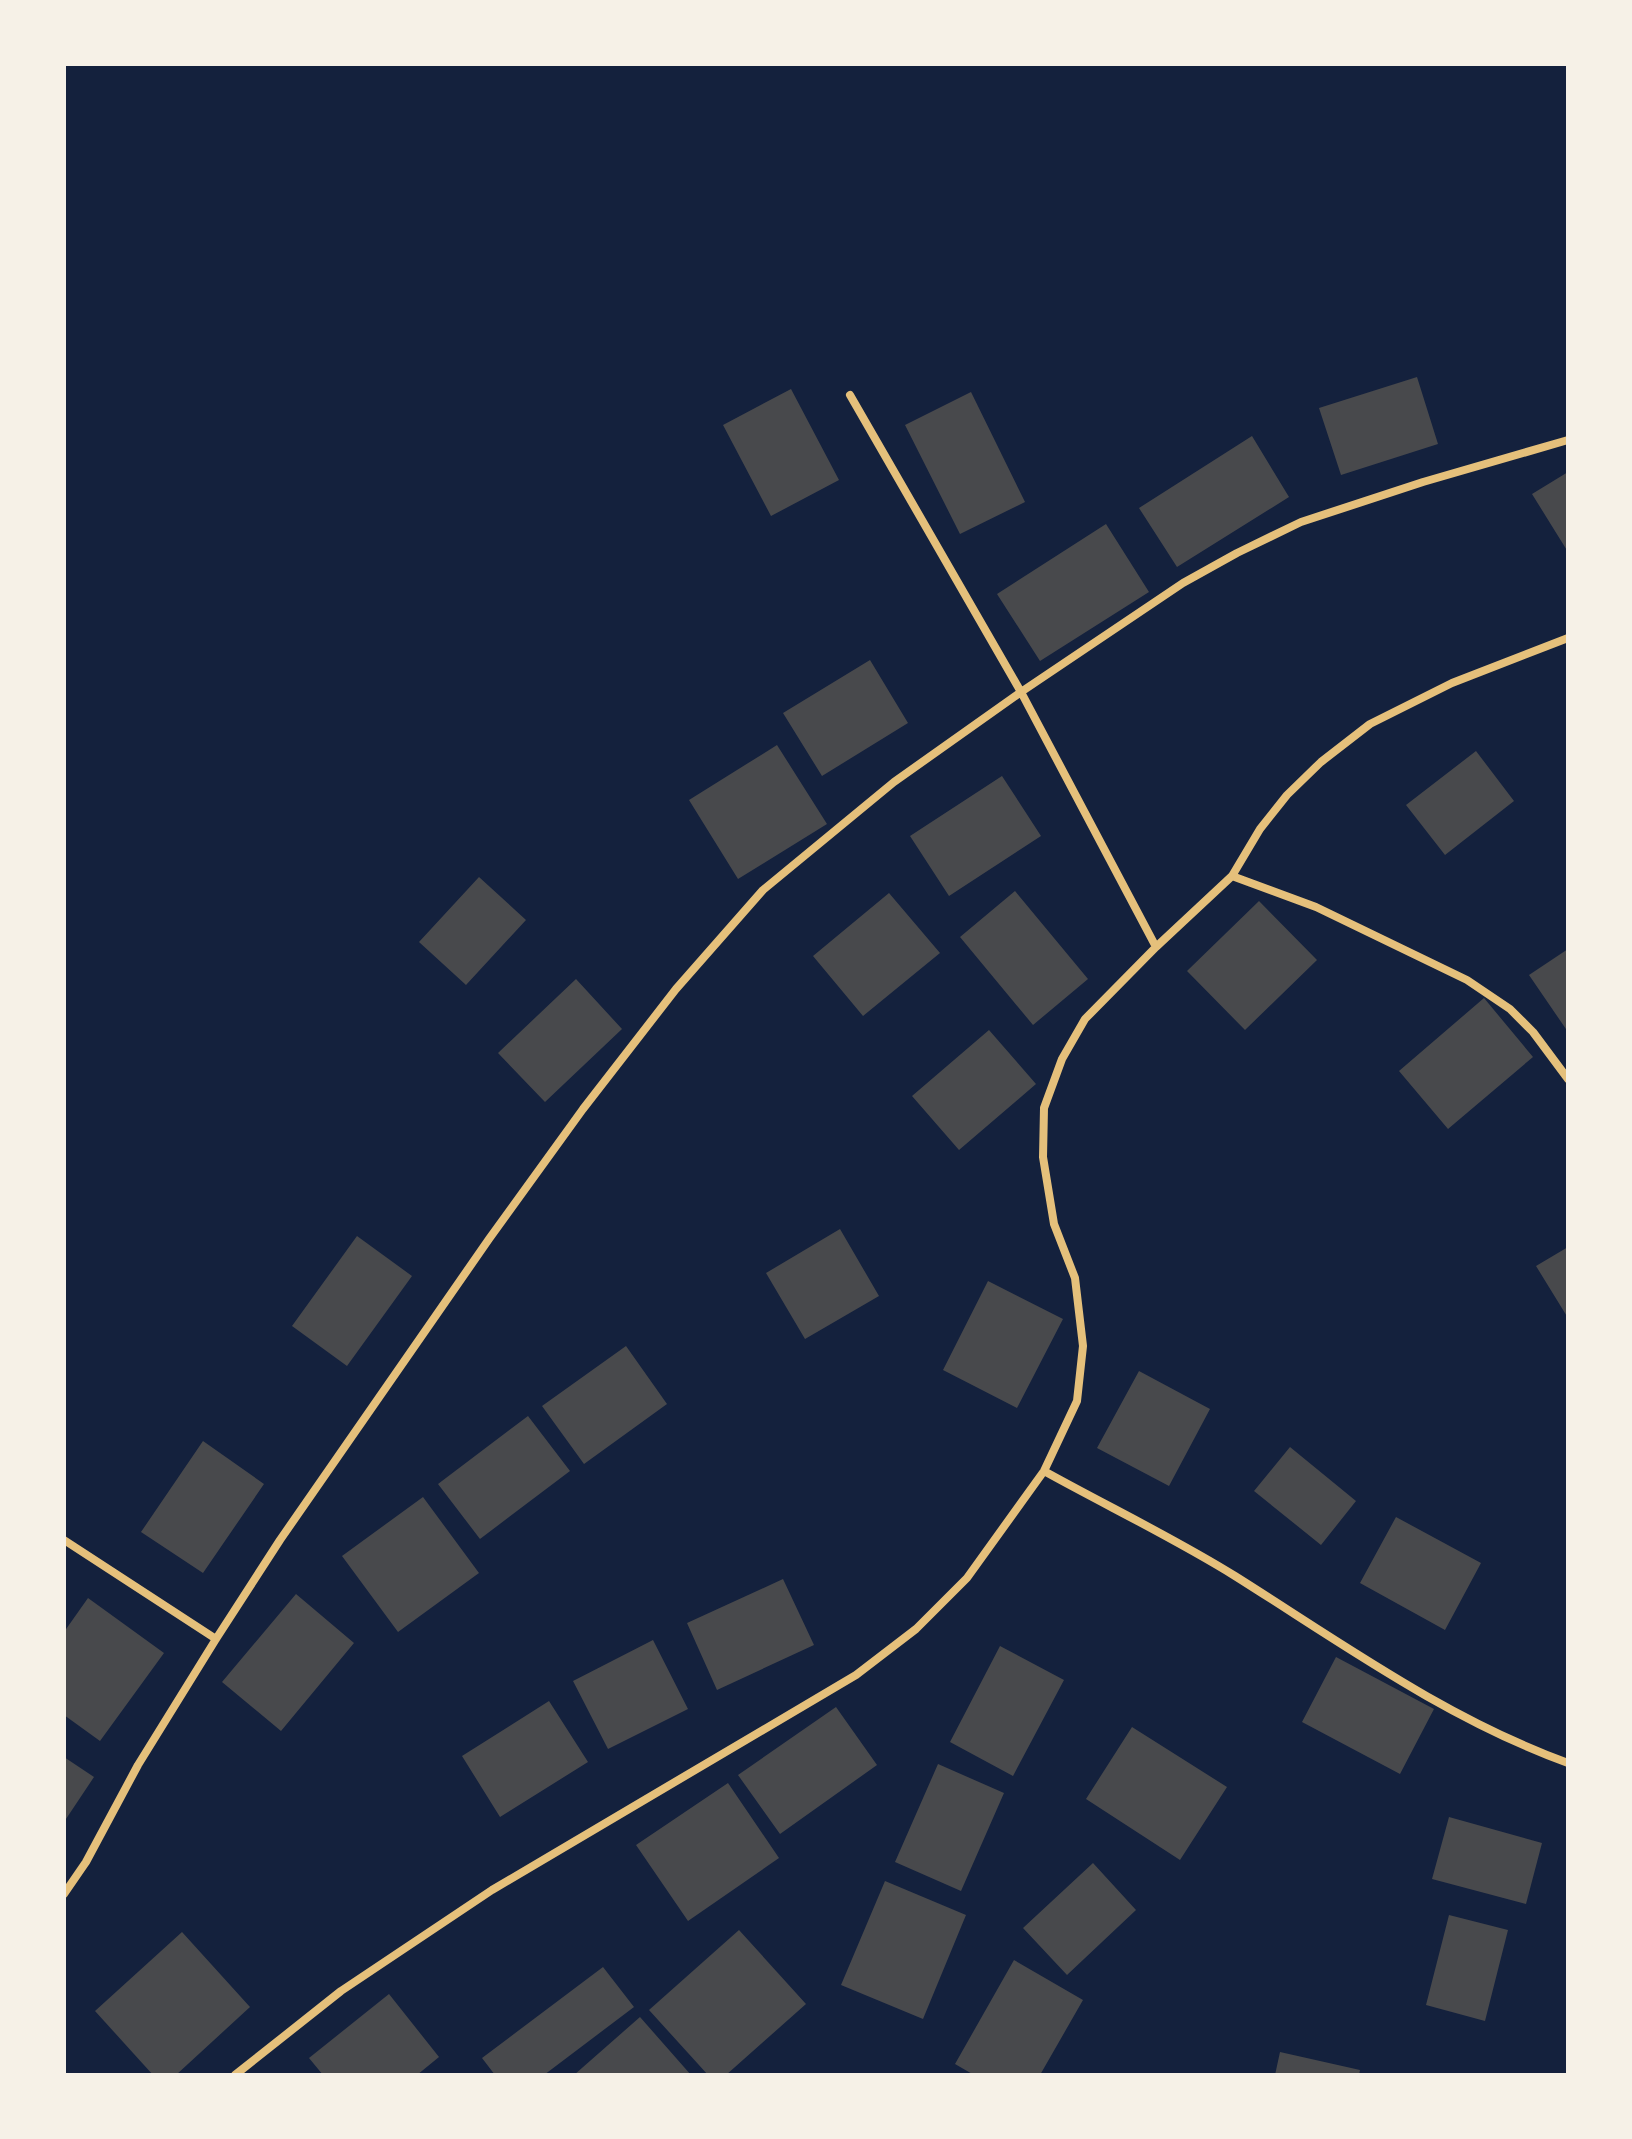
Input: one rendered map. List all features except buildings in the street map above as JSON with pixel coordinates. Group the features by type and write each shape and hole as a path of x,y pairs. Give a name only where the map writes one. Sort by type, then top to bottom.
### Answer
{"street":[{"path":"850,395 1021,692 1156,947"},
{"path":"64,1894 86,1862 138,1765 280,1540 489,1239 583,1109 685,978 763,890 894,782 1183,583 1301,522 1423,482 1568,440"},
{"path":"235,2075 341,1991 492,1890 856,1675 916,1629 967,1578 1044,1471 1077,1401 1083,1346 1075,1278 1054,1224 1043,1157 1044,1108 1062,1059 1085,1019 1232,876 1260,829 1287,795 1321,762 1370,724 1452,683 1568,638"},
{"path":"1232,876 1316,907 1467,980 1510,1009 1533,1032 1568,1079"},
{"path":"1044,1471 1234,1576 1410,1688 1528,1748 1568,1763"},
{"path":"64,1540 216,1639"}]}
